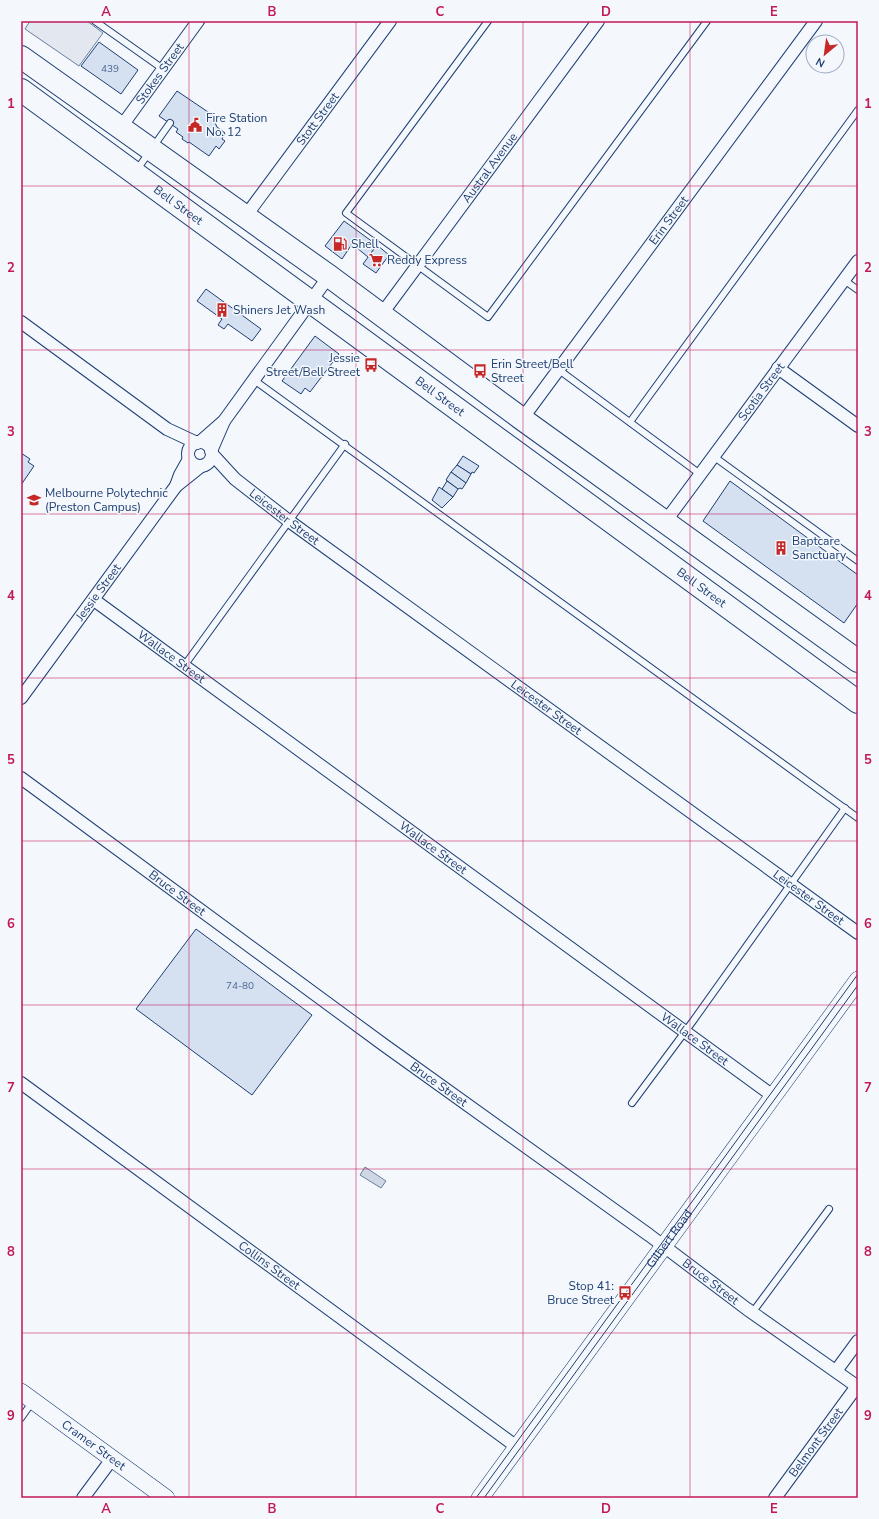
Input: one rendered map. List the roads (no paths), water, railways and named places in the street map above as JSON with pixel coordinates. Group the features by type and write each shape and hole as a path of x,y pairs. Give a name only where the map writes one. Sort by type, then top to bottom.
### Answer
{"highway":[{"path":"21,57 329,276 522,419 858,661"},
{"name":"Bell Street","path":"21,90 858,702"}],"street":[{"name":"Stokes Street","path":"121,127 198,21"},
{"name":"Stott Street","path":"245,217 390,21"},
{"name":"Austral Avenue","path":"381,315 598,21"},
{"name":"Erin Street","path":"522,419 816,21"},
{"name":"Scotia Street","path":"665,522 858,261"},
{"path":"189,456 191,446 199,442 224,420 329,276"},
{"path":"21,322 167,429 207,444 212,452"},
{"path":"778,368 858,426"},
{"path":"167,429 189,456 193,464 203,465 210,461 224,420"},
{"name":"Leicester Street","path":"212,452 235,479 289,521 858,934"},
{"name":"Jessie Street","path":"21,698 176,486 189,456"},
{"name":"Leicester Street","path":"203,465 235,479"},
{"name":"Jessie Street","path":"176,486 203,465"},
{"name":"Wallace Street","path":"94,600 773,1096"},
{"name":"Bruce Street","path":"21,778 384,1045 664,1247 752,1313 857,1387"},
{"name":"Gilbert Road","path":"480,1498 858,980"},
{"name":"Collins Street","path":"21,1083 517,1447"},
{"path":"836,1371 858,1341"},
{"name":"Belmont Street","path":"775,1498 857,1387"},
{"name":"Cramer Street","path":"27,1397 166,1498"},
{"path":"84,1498 112,1459"}],"lane":[{"path":"95,21 163,69"},
{"path":"488,21 346,213 488,317 707,21"},
{"path":"630,422 858,110"},
{"path":"135,173 170,124"},
{"path":"844,280 858,290"},
{"path":"559,370 700,474"},
{"path":"254,380 345,444 858,818"},
{"path":"184,666 345,444"},
{"path":"713,456 858,562"},
{"path":"632,1103 685,1032 845,808"},
{"path":"752,1313 828,1209"},
{"path":"21,1418 27,1397"}],"tram line":[{"path":"476,1498 858,974"},
{"path":"484,1498 858,985"}],"place":[{"name":"Fire Station No. 12","path":"195,125"},
{"name":"Shell","path":"340,244"},
{"name":"Reddy Express","path":"376,260"},
{"name":"Shiners Jet Wash","path":"222,310"},
{"name":"Jessie Street/Bell Street","path":"371,365"},
{"name":"Erin Street/Bell Street","path":"480,371"},
{"name":"Melbourne Polytechnic (Preston Campus)","path":"34,500"},
{"name":"Baptcare Sanctuary","path":"781,548"},
{"name":"Stop 41: Bruce Street","path":"625,1293"}]}
